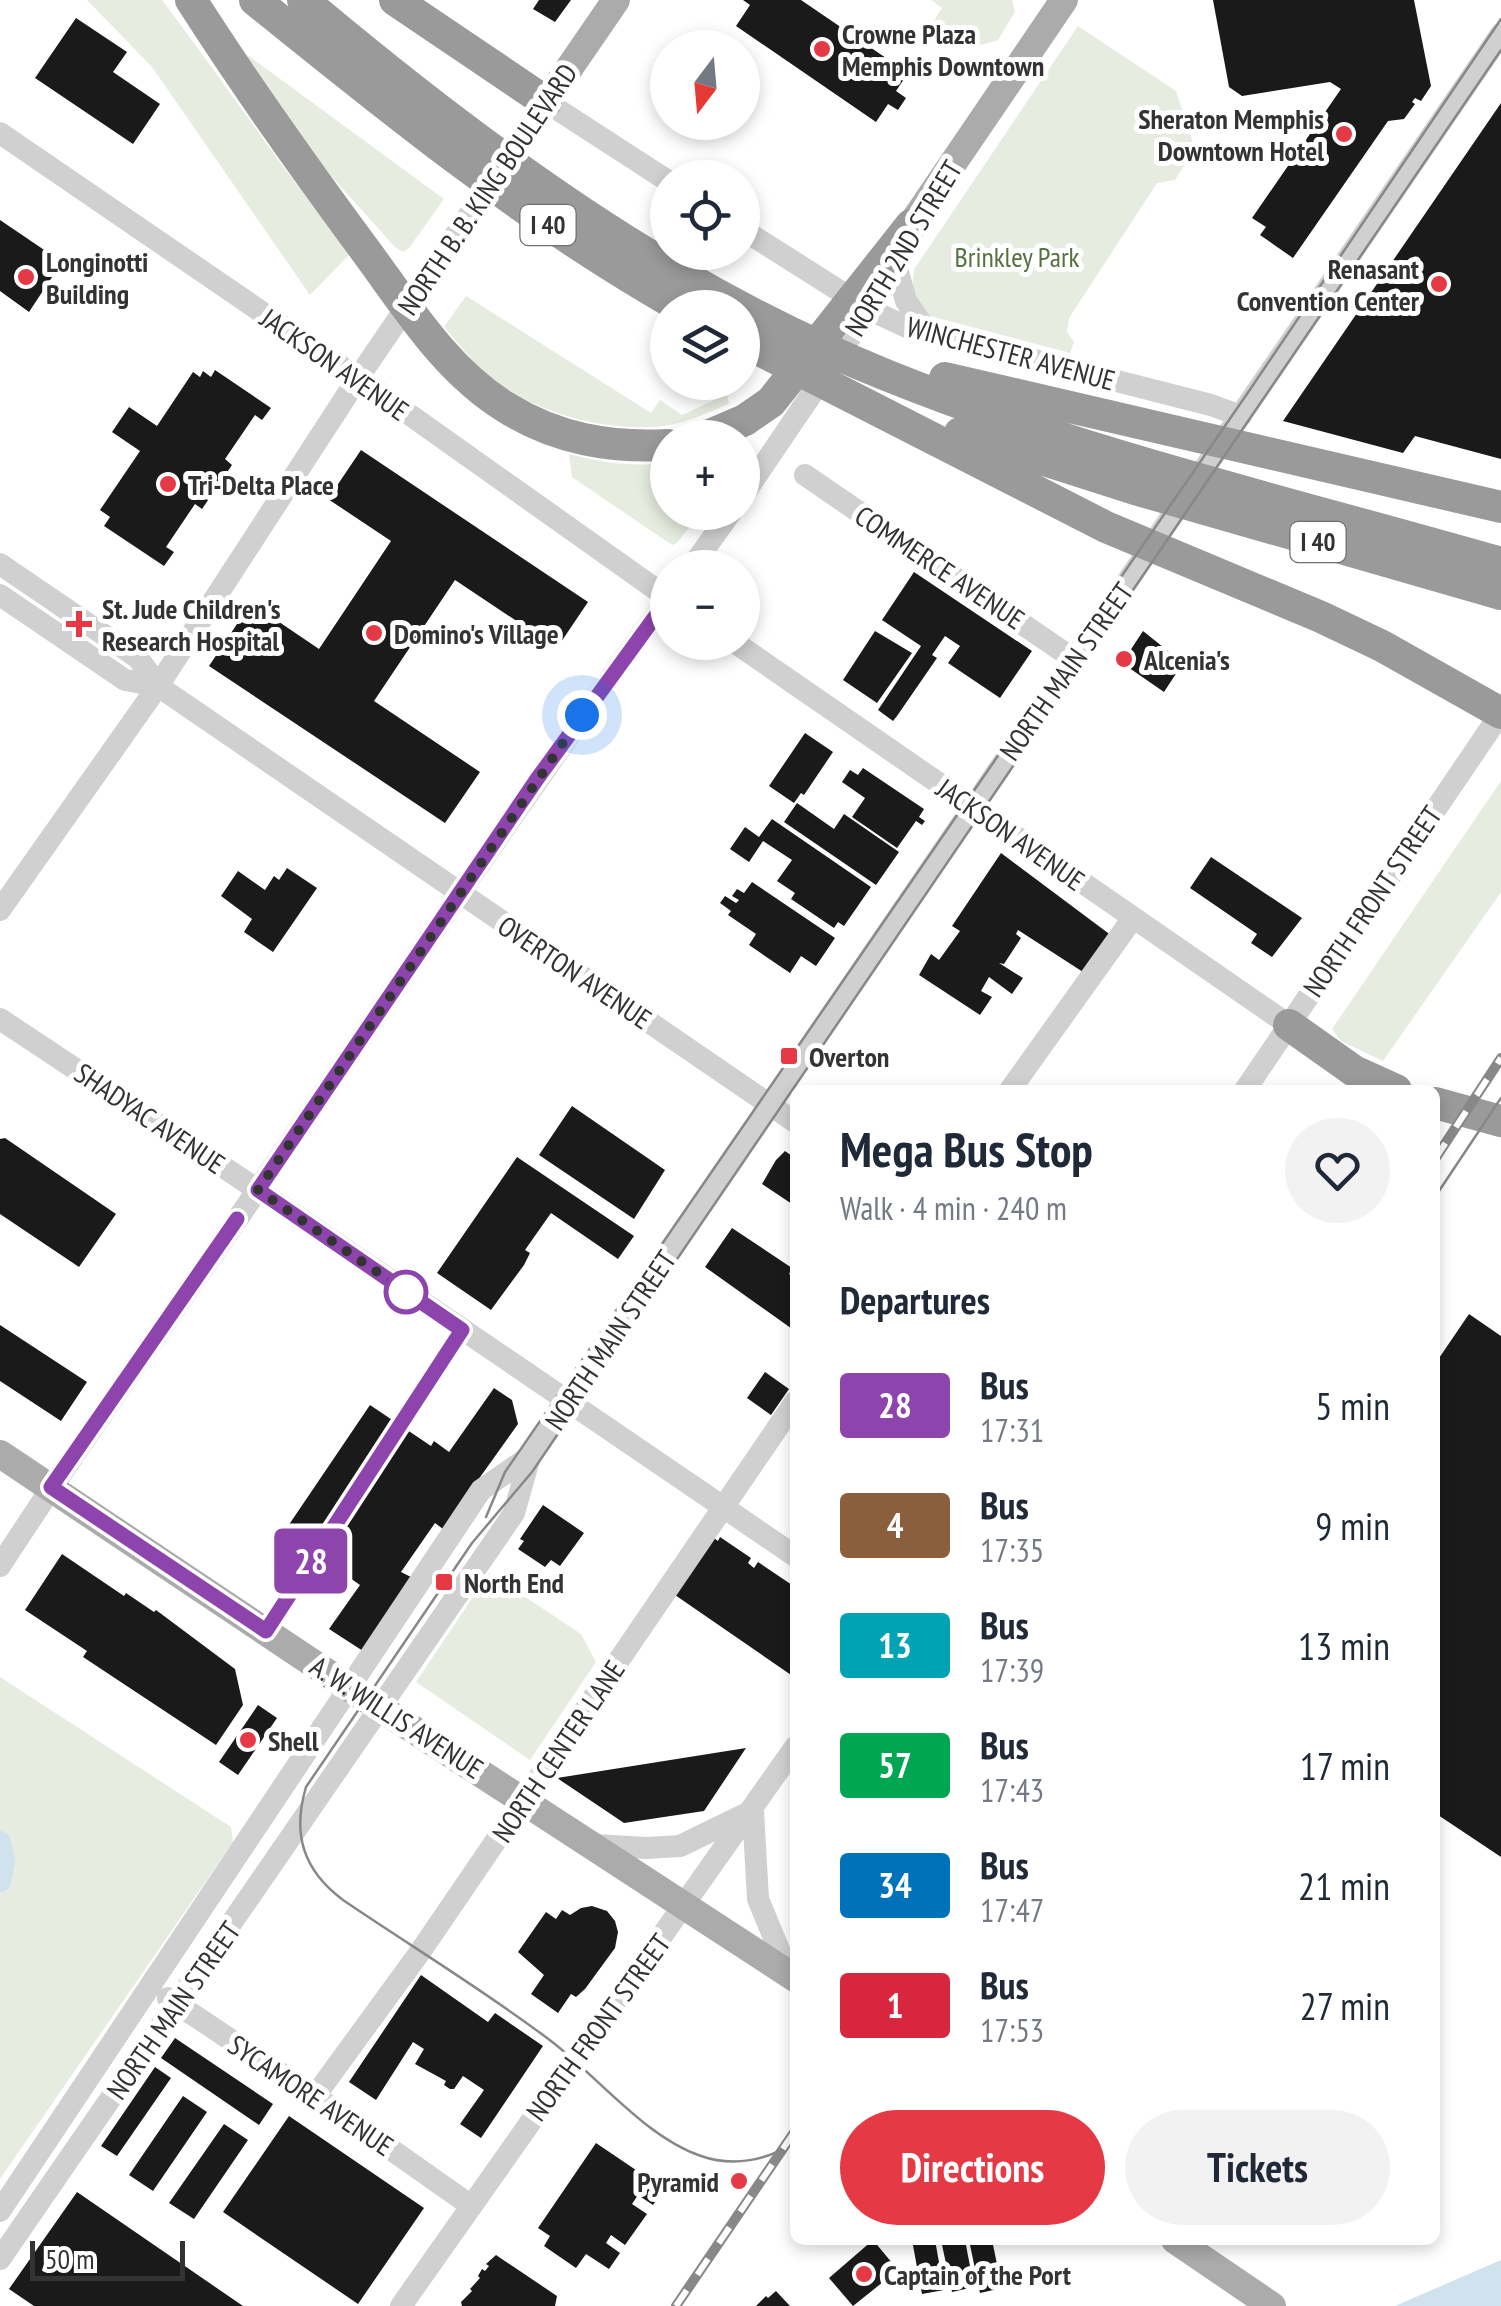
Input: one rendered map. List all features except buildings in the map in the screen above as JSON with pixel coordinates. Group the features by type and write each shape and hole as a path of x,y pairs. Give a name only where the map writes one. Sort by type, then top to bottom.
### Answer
{"highway":[{"path":"191,0 234,68 348,227 431,339 479,389 508,409 560,434 618,445 650,445"},
{"name":"I 40","path":"255,0 427,120 515,168 632,245 828,350 899,380 1047,432 1501,563"},
{"name":"I 40","path":"303,0 528,212 653,290"},
{"path":"395,0 546,102"},
{"path":"745,420 771,402 860,304 911,225"},
{"name":"I 40","path":"760,350 839,388 937,425 1136,489 1501,594"},
{"path":"828,350 1501,507"},
{"path":"839,388 1106,526 1367,639 1501,713"},
{"path":"1289,1026 1354,1070 1386,1085"},
{"path":"1440,1105 1501,1120"}],"main road":[{"name":"NORTH B. B. KING BOULEVARD","path":"546,102 616,0"},
{"name":"NORTH 2ND STREET","path":"911,225 1064,0"},
{"name":"A. W. WILLIS AVENUE","path":"0,1454 790,1975"},
{"path":"1182,2245 1272,2306"}],"street":[{"name":"NORTH MAIN STREET","path":"0,2259 514,1513 530,1456 567,1401 1501,34"},
{"path":"546,102 650,169"},
{"name":"NORTH B. B. KING BOULEVARD","path":"0,910 158,686 358,378 546,102"},
{"name":"JACKSON AVENUE","path":"0,133 358,378 650,585"},
{"name":"NORTH 2ND STREET","path":"760,473 860,304 897,268 911,225"},
{"name":"WINCHESTER AVENUE","path":"760,240 860,304 909,328 1241,416"},
{"path":"897,268 906,301 927,331"},
{"name":"COMMERCE AVENUE","path":"805,475 1075,660"},
{"name":"OVERTON AVENUE","path":"0,564 138,658 158,686 790,1119"},
{"name":"OVERTON AVENUE","path":"0,595 125,680 158,686"},
{"path":"0,1566 459,893 650,622"},
{"name":"JACKSON AVENUE","path":"760,660 1289,1026"},
{"name":"NORTH FRONT STREET","path":"1248,1085 1501,713"},
{"path":"1014,1085 1133,918"},
{"name":"SHADYAC AVENUE","path":"0,1019 790,1552"},
{"name":"NORTH CENTER LANE","path":"315,2096 525,1800 790,1409"},
{"name":"NORTH MAIN STREET","path":"0,2210 481,1490 530,1456"},
{"name":"NORTH FRONT STREET","path":"401,2306 790,1755"},
{"path":"594,1846 680,1846 753,1811 758,1899 790,1971"},
{"name":"SYCAMORE AVENUE","path":"150,1986 470,2204"}],"green space":[{"path":"87,0 162,0 351,253 310,295 152,67"},
{"path":"931,0 1012,0 1015,12 998,40 969,47 941,47 922,39 942,8"},
{"name":"Brinkley Park","path":"1078,26 1176,91 1195,149 1175,180 1157,183 1069,318 1067,332 1074,342 1070,353 930,316 917,301 913,281 915,268"},
{"path":"246,54 444,199 409,248 403,252 395,247 313,156"},
{"path":"466,296 651,413 660,400 682,415 714,400 728,400 729,404 687,420 650,420 650,427 613,426 569,417 528,401 492,378 444,327"},
{"path":"569,454 650,464 650,530 687,530 672,545 572,477"},
{"path":"1501,781 1501,892 1383,1061 1341,1041 1332,1029"},
{"path":"489,1573 581,1634 596,1662 530,1760 416,1682"},
{"path":"0,1677 231,1827 233,1842 0,2179"}],"water":[{"path":"1501,2260 1501,2306 1395,2306"}],"waterway":[{"path":"0,1842 4,1861 0,1881"}],"tram line":[{"path":"486,1517 505,1472 1501,19"},
{"path":"796,1085 1501,50"},
{"path":"790,1093 532,1472 472,1543 306,1787 300,1820 304,1850 329,1888 551,2041 660,2135 701,2156 725,2161 762,2157 790,2144"},
{"path":"1440,1190 1501,1098"}],"railway":[{"path":"1440,1151 1501,1058"},
{"path":"676,2306 790,2138"}],"bus line":[{"name":"28","path":"237,1219 51,1487 266,1631 462,1330 258,1190 537,779 650,623"}],"place":[{"name":"Crowne Plaza Memphis Downtown","path":"822,49"},
{"name":"Sheraton Memphis Downtown Hotel","path":"1344,134"},
{"name":"Longinotti Building","path":"26,277"},
{"name":"Renasant Convention Center","path":"1439,284"},
{"name":"Tri-Delta Place","path":"168,484"},
{"name":"St. Jude Children's Research Hospital","path":"79,624"},
{"name":"Domino's Village","path":"374,633"},
{"name":"Alcenia's","path":"1124,659"},
{"name":"Overton","path":"789,1056"},
{"name":"North End","path":"444,1582"},
{"name":"Shell","path":"248,1740"},
{"name":"Pyramid","path":"739,2181"},
{"name":"Captain of the Port","path":"864,2274"}],"route":[{"path":"406,1292 258,1190 582,715"}]}
